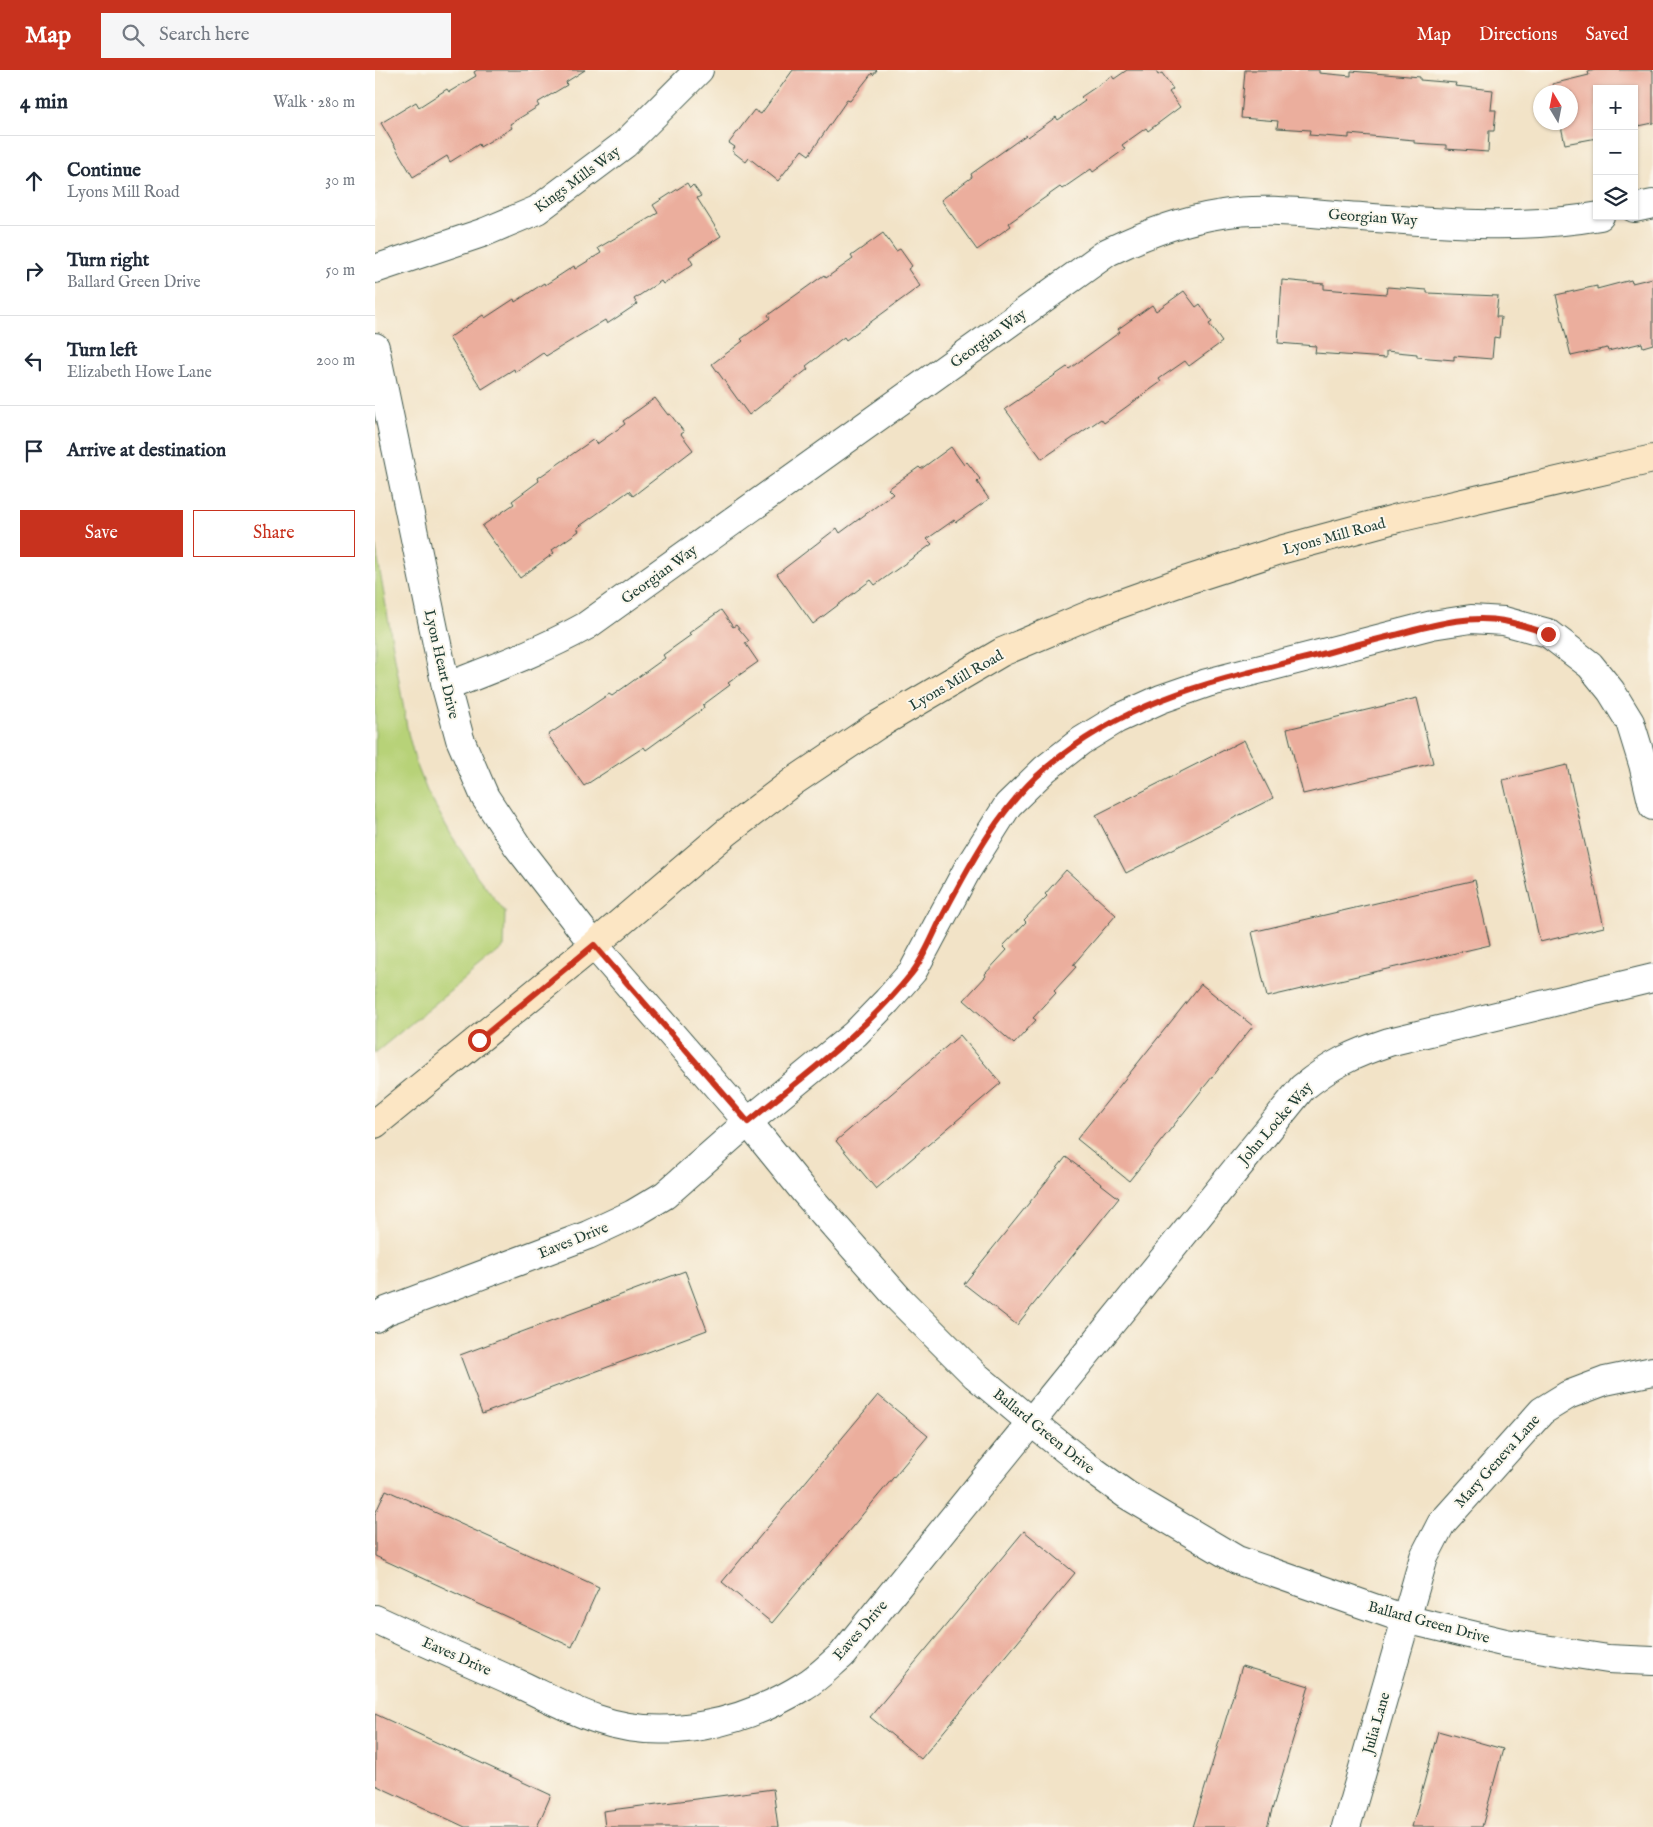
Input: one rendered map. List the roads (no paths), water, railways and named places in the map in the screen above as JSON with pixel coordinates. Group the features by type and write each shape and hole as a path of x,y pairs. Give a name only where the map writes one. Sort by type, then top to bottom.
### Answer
{"main road":[{"name":"Lyons Mill Road","path":"375,1124 594,945 727,832 794,781 875,726 1002,652 1094,613 1280,550 1398,518 1653,459"}],"street":[{"name":"Kings Mills Way","path":"375,269 485,232 537,210 625,144 699,70"},
{"path":"1638,207 1653,204"},
{"name":"Georgian Way","path":"446,687 524,657 556,643 586,626 1108,252 1147,234 1180,223 1224,213 1281,211 1482,225 1541,224 1593,217"},
{"name":"Lyon Heart Drive","path":"375,348 446,687 460,739 485,797 518,847 594,945"},
{"name":"Eaves Drive","path":"375,1318 386,1311 588,1235 633,1214 665,1195 748,1122 855,1034 913,971 967,870 1008,806 1045,769 1081,741 1117,719 1161,699 1207,683 1432,625 1471,619 1504,621 1548,634 1590,665 1601,678 1630,722 1653,806"},
{"name":"Ballard Green Drive","path":"594,945 899,1299 975,1375 1031,1422 1127,1495 1237,1560 1405,1619 1505,1643 1609,1659 1653,1661"},
{"name":"John Locke Way","path":"1031,1422 1302,1088 1324,1070 1357,1053 1389,1042 1653,978"},
{"name":"Mary Geneva Lane","path":"1405,1619 1424,1557 1441,1524 1541,1411 1568,1395 1605,1381 1653,1371"},
{"name":"Eaves Drive","path":"375,1619 597,1720 641,1729 673,1729 740,1718 776,1702 806,1685 842,1655 1031,1422"},
{"name":"Julia Lane","path":"1346,1827 1405,1619"}]}
